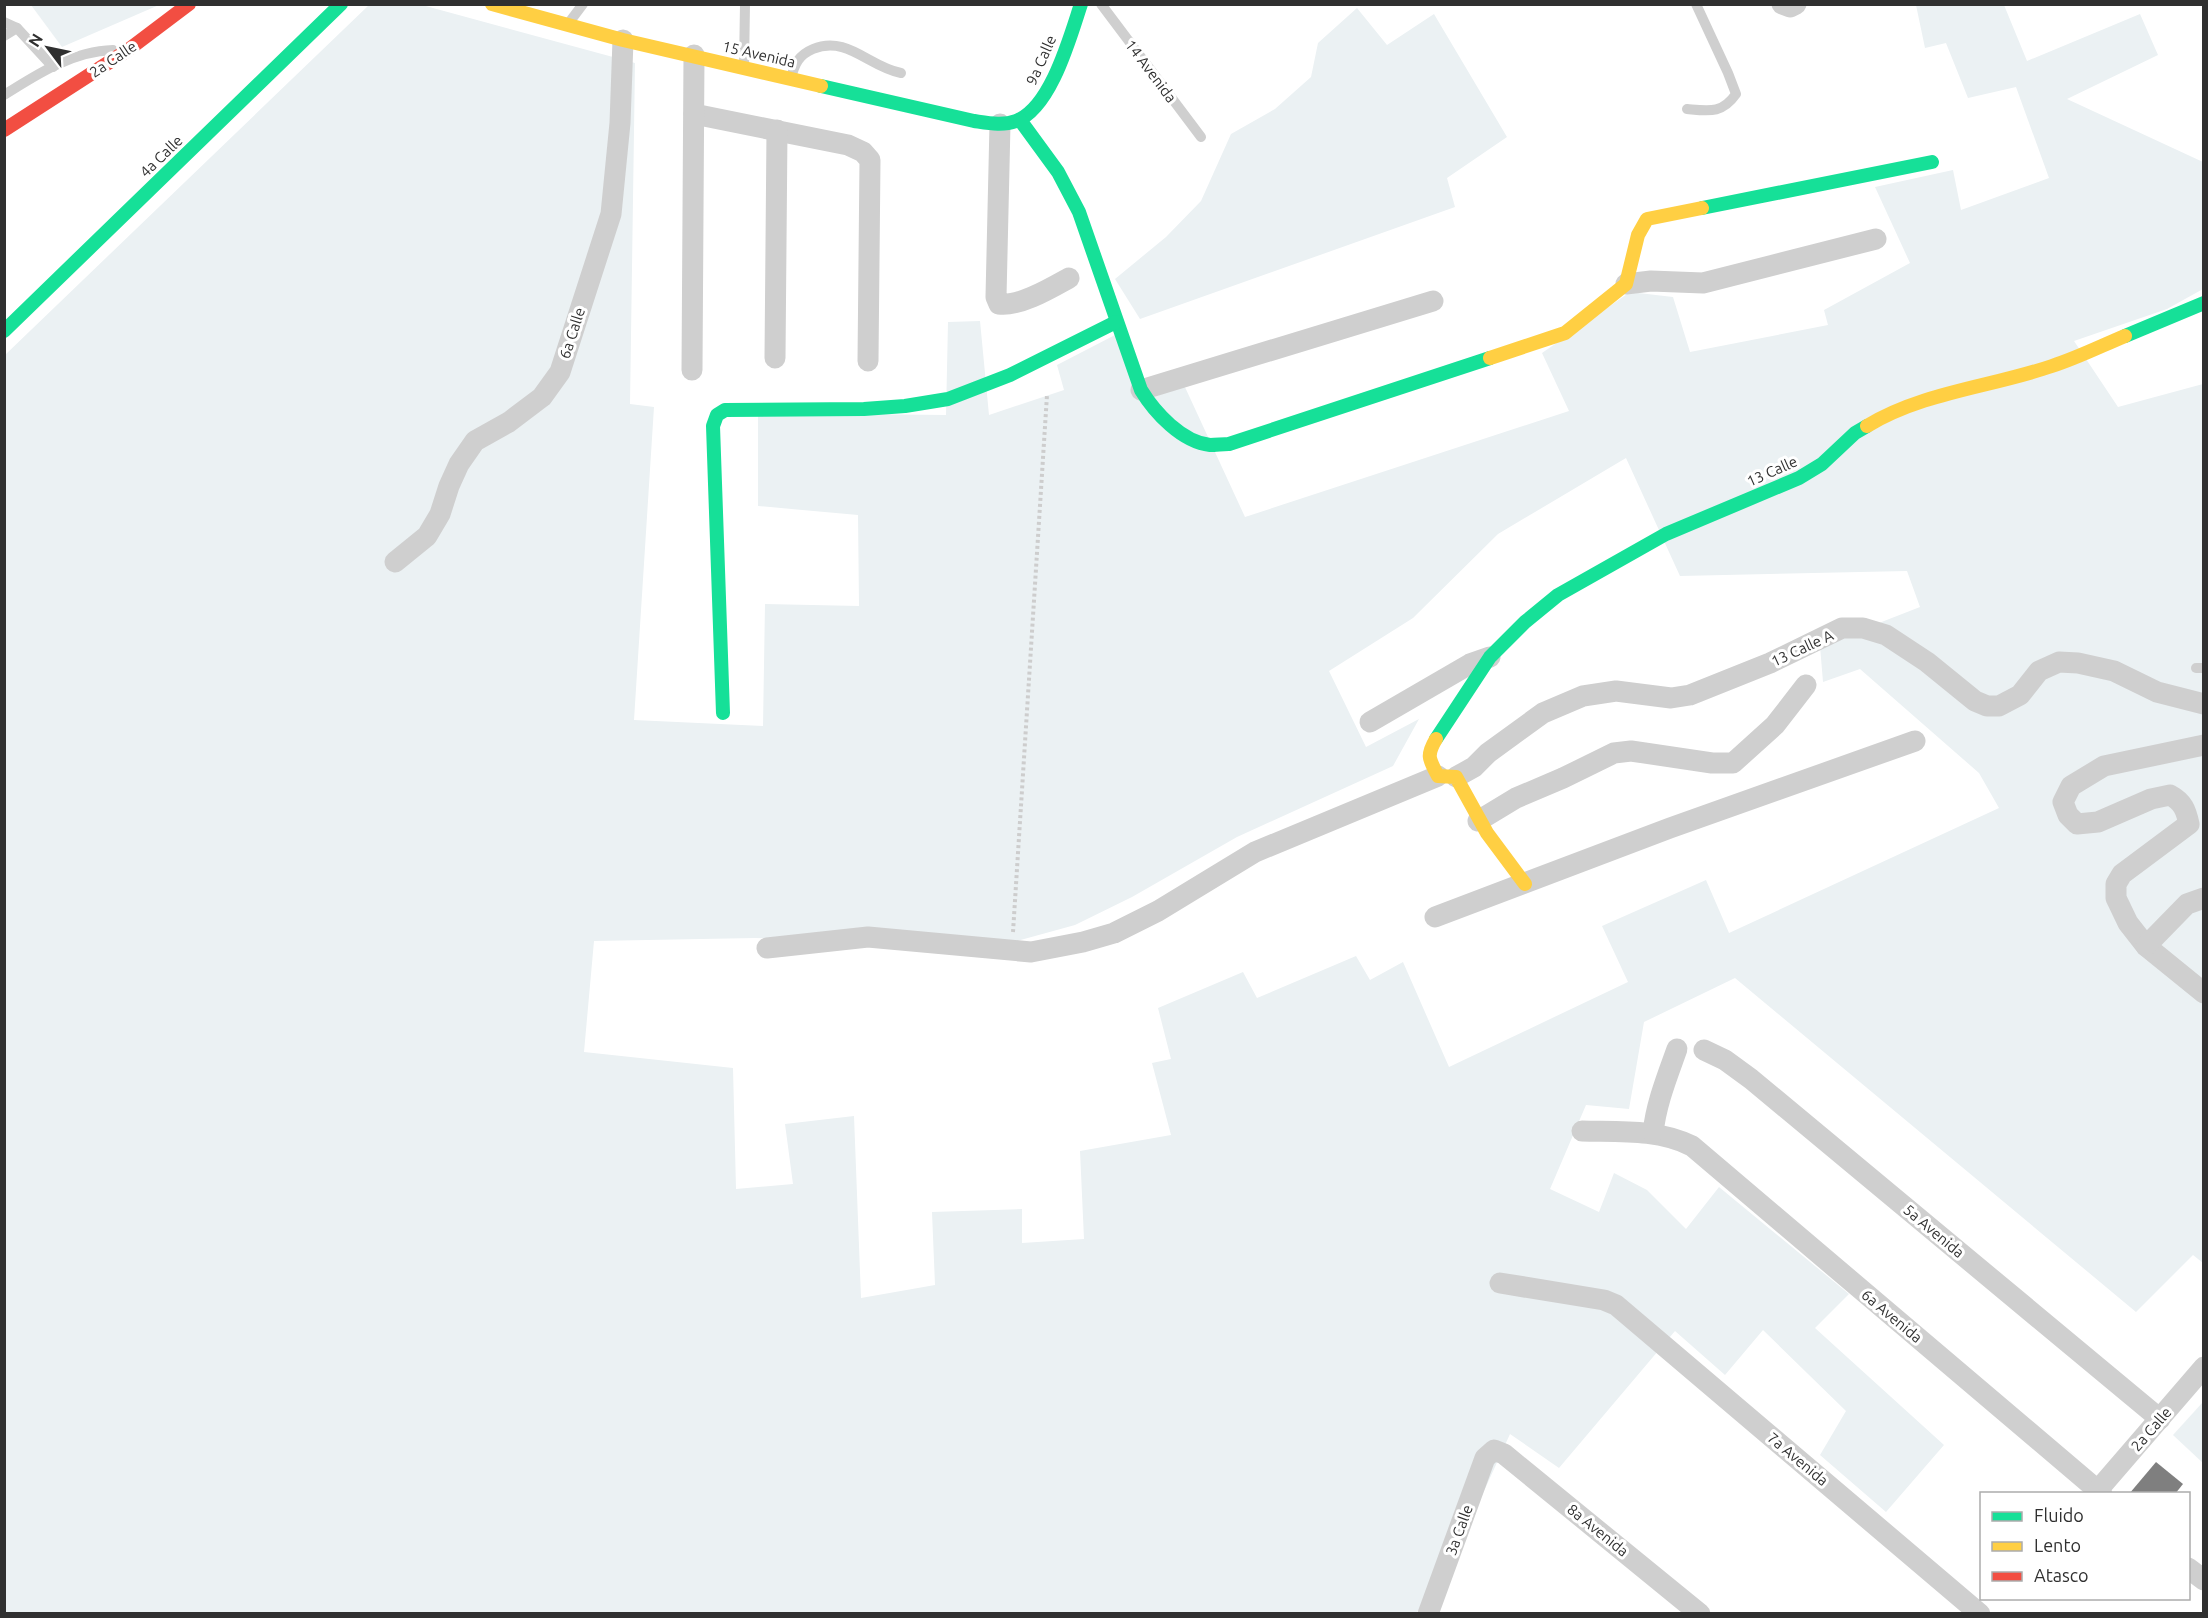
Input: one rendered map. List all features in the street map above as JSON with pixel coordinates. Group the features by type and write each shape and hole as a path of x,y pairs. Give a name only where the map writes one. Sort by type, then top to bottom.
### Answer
{"street":[{"name":"2a Calle","path":"4,130 128,50 189,4"},
{"name":"4a Calle","path":"4,331 341,4"},
{"name":"15 Avenida","path":"492,4 623,39 974,121 1010,122"},
{"name":"9a Calle","path":"1010,122 1036,108 1052,79 1081,4"},
{"path":"1782,4 1790,7 1796,4"},
{"name":"6a Calle","path":"395,562 427,536 440,514 459,464 475,441 509,422 542,397 560,372 611,214 620,123 623,39"},
{"path":"692,370 694,56"},
{"path":"694,114 848,145 863,152 870,160 868,361"},
{"path":"1010,122 996,297 999,304 1009,306 1069,278"},
{"path":"1010,122 1058,172 1078,212 1116,322 1150,405 1177,432 1208,446 1229,444 1565,333 1626,284 1651,280 1703,283 1876,239"},
{"path":"775,358 777,130"},
{"path":"1626,284 1638,235 1647,219 1932,162"},
{"path":"1142,390 1433,301"},
{"name":"13 Calle","path":"1442,773 1429,759 1429,751 1443,725 1490,657 1525,622 1558,595 1666,534 1799,478 1822,464 1855,434 1888,413 1933,398 2052,366 2204,303"},
{"path":"723,713 713,426 717,415 725,410 864,409 905,406 948,399 1010,375 1116,322"},
{"name":"13 Calle A","path":"1442,773 1474,767 1488,753 1543,713 1583,696 1617,691 1671,698 1690,695 1770,663 1842,628 1863,628 1886,635 1927,662 1975,701 1987,706 1999,706 2020,694 2039,671 2059,662 2078,663 2114,671 2157,692 2204,704"},
{"path":"1370,722 1470,664 1490,657"},
{"path":"1478,821 1516,798 1614,753 1631,751 1712,763 1733,763 1775,725 1806,685"},
{"path":"1435,916 1670,828 1915,741"},
{"path":"2204,745 2104,766 2071,786 2063,802 2068,815 2077,824 2098,822 2151,799 2170,795 2179,800 2187,811 2189,824 2122,874 2116,884 2116,898 2128,923 2146,946 2204,993"},
{"path":"767,948 868,937 1031,952 1083,942 1114,933 1158,911 1256,852 1442,773 1525,884"},
{"path":"2146,946 2187,904 2204,898"},
{"path":"1582,1131 1644,1133 1655,1117 1677,1049"},
{"name":"5a Avenida","path":"1704,1050 1725,1060 1751,1079 2160,1419"},
{"name":"6a Avenida","path":"1644,1133 1680,1140 1692,1146 2100,1492"},
{"name":"7a Avenida","path":"1500,1283 1604,1300 1616,1305 1980,1614"},
{"name":"2a Calle","path":"2100,1492 2204,1367"},
{"name":"3a Calle","path":"1429,1613 1485,1458 1494,1450"},
{"name":"8a Avenida","path":"1494,1450 1504,1454 1700,1614"},
{"path":"2190,1570 2204,1581"}],"lane":[{"path":"568,24 583,4"},
{"path":"744,68 745,4"},
{"name":"14 Avenida","path":"1101,4 1201,137"},
{"path":"1687,109 1707,111 1727,106 1736,94 1696,4"},
{"path":"4,22 17,28 53,67"},
{"path":"4,36 17,28"},
{"path":"791,78 799,57 806,52 828,45 848,47 888,70 901,73"},
{"path":"4,95 53,67 96,50 128,50"}],"path":[{"path":"1012,951 1047,395"}],"shaded area":[{"path":"31,5 159,5 62,47"},
{"path":"369,5 422,5 635,63 630,404 654,407 634,720 763,726 765,604 859,606 858,515 758,506 758,413 946,415 948,322 980,321 989,415 1064,390 1057,365 1115,335 1142,402 1184,385 1245,517 1569,411 1542,353 1630,292 1673,297 1690,352 1828,325 1824,310 1910,263 1875,187 1953,170 1961,210 2049,178 2016,87 1968,98 1946,43 1925,48 1916,5 2004,5 2027,61 2140,14 2158,55 2067,99 2203,162 2203,289 2167,309 2074,341 2118,407 2203,384 2203,1263 2193,1255 2136,1312 1735,978 1644,1022 1629,1109 1586,1105 1550,1189 1599,1212 1614,1173 1647,1190 1686,1229 1719,1187 1849,1294 1815,1328 1944,1445 1886,1512 1820,1455 1846,1411 1763,1330 1725,1375 1675,1331 1559,1468 1510,1434 1442,1583 1416,1613 5,1614 5,355","holes":["1626,458 1680,576 1907,571 1920,607 1820,646 1823,682 1860,669 1979,773 1999,808 1729,933 1706,880 1602,926 1628,982 1449,1067 1403,962 1370,980 1356,956 1257,998 1243,972 1158,1008 1171,1059 1152,1063 1171,1135 1080,1151 1084,1239 1022,1243 1022,1209 932,1212 935,1285 861,1298 854,1116 785,1124 793,1184 736,1189 733,1068 584,1052 594,941 755,938 1006,944 1075,925 1132,897 1237,837 1393,766 1419,719 1366,747 1329,671 1413,618 1498,534"]},
{"path":"1357,8 1387,45 1434,14 1507,137 1447,178 1455,207 1140,319 1115,279 1166,237 1201,201 1231,134 1275,109 1311,77 1318,43"},
{"path":"2203,1402 2203,1463 2173,1435"}],"building":[{"path":"2156,1462 2183,1484 2177,1492 2131,1492"}],"traffic: fast":[{"path":"4,331 341,4"},
{"path":"821,86 974,121 1011,123 1028,114 1049,87 1065,52 1081,4"},
{"path":"1020,120 1058,172 1079,212 1141,390 1162,417 1189,438 1210,445 1229,444 1490,358"},
{"path":"1702,208 1932,162"},
{"path":"2125,336 2204,303"},
{"path":"723,713 713,426 717,415 725,410 864,409 905,406 948,399 1010,375 1116,322"},
{"path":"1436,739 1490,657 1525,622 1558,595 1666,534 1799,478 1822,464 1855,433 1867,426"}],"traffic: slow":[{"path":"492,4 623,40 821,86"},
{"path":"1490,358 1565,333 1626,284 1638,235 1647,219 1702,208"},
{"path":"1867,426 1911,405 2052,366 2125,336"},
{"path":"1436,739 1430,758 1438,776 1456,777 1487,833 1525,884"}],"traffic: jam":[{"path":"4,130 128,50 189,4"}]}
